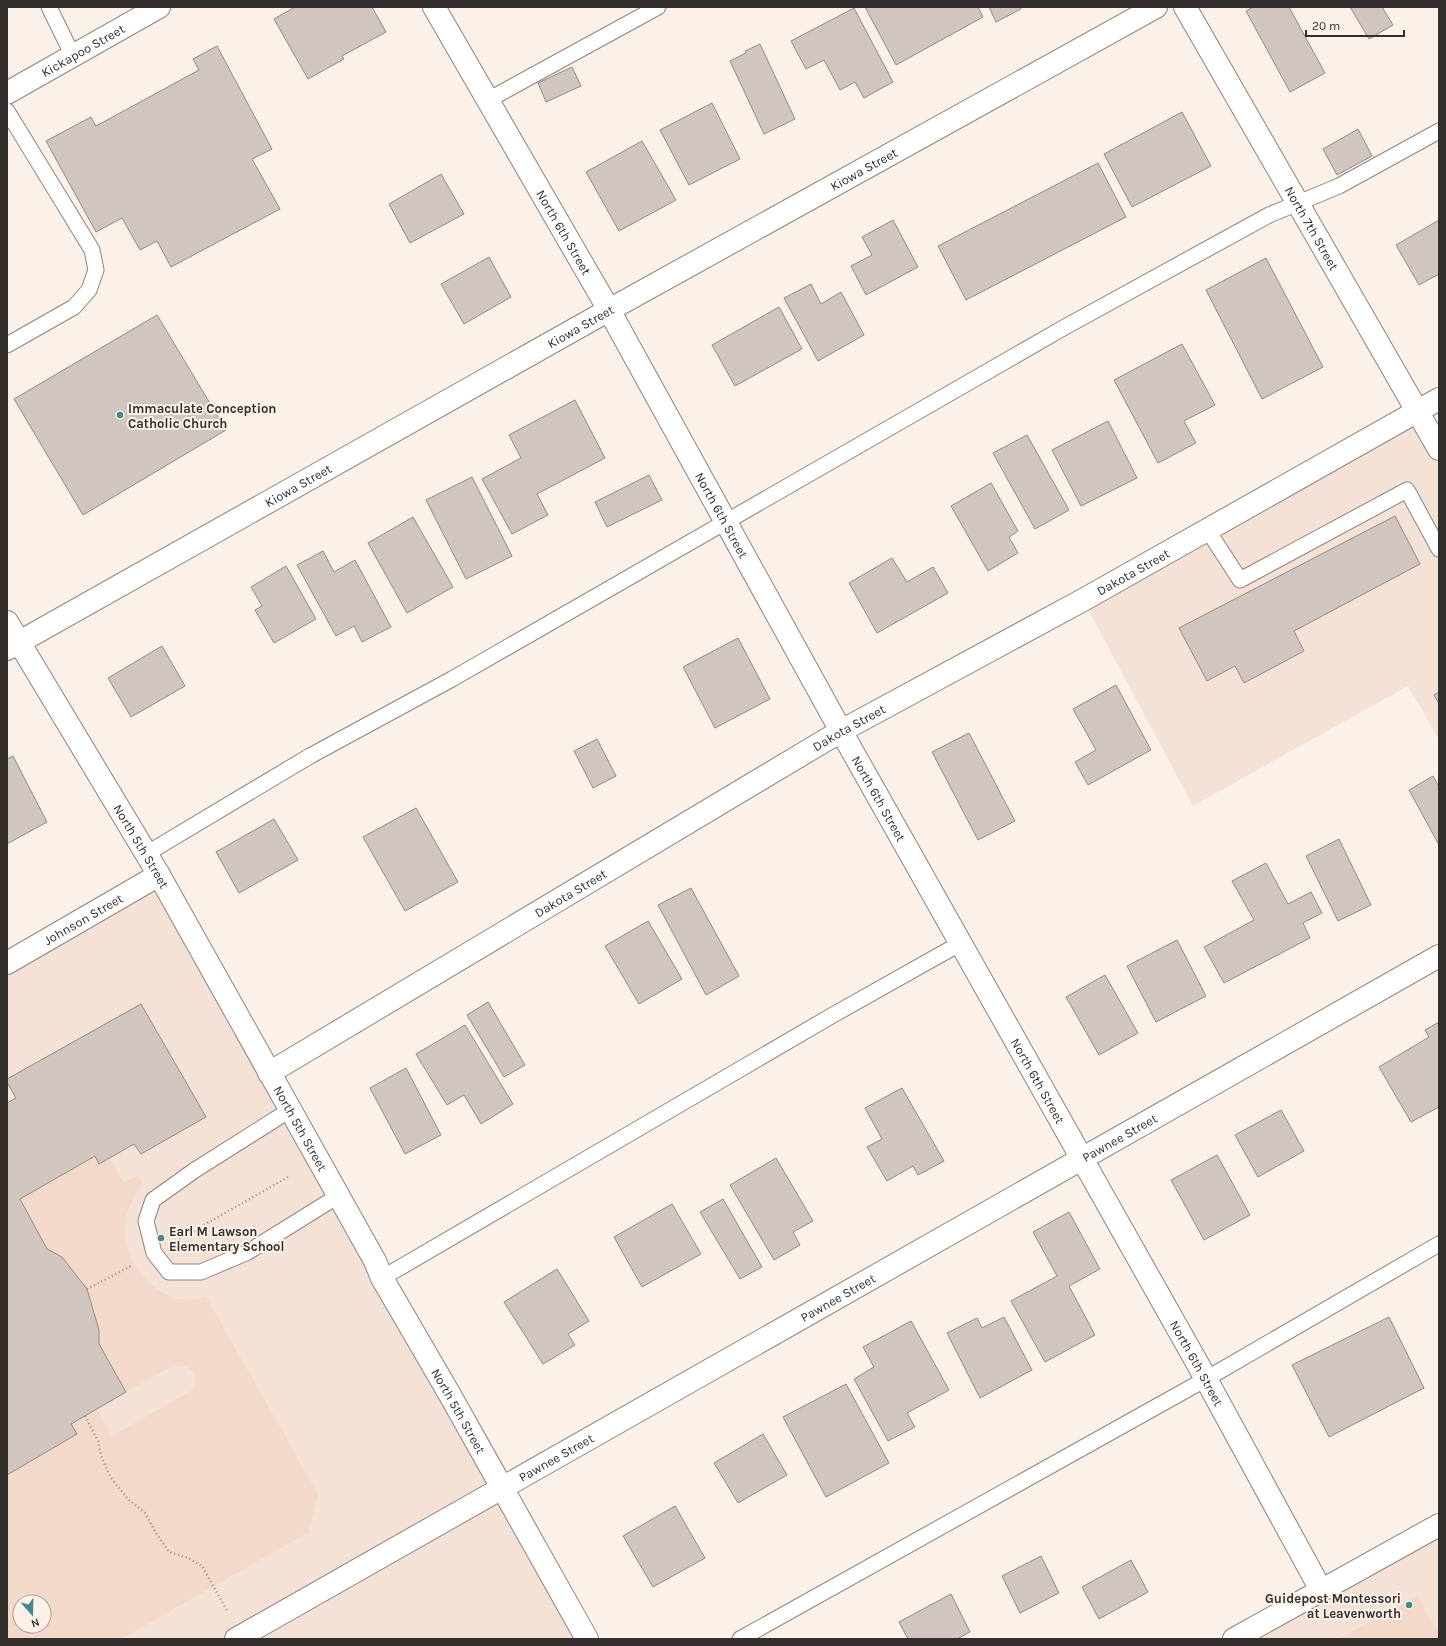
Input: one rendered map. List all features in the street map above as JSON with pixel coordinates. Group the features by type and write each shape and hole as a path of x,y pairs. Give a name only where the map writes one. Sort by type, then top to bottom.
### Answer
{"street":[{"name":"Kickapoo Street","path":"7,94 159,7"},
{"name":"North 6th Street","path":"434,7 609,310 841,731 1081,1159 1206,1378 1321,1590"},
{"name":"Kiowa Street","path":"13,646 609,310 1156,7"},
{"name":"North 7th Street","path":"1185,7 1439,449"},
{"name":"Dakota Street","path":"269,1072 841,731 1076,604 1439,399"},
{"name":"North 5th Street","path":"7,622 13,646 159,875 375,1261 382,1278 587,1639"},
{"name":"Johnson Street","path":"7,963 159,875"},
{"name":"Pawnee Street","path":"236,1639 1439,956"},
{"path":"1234,1639 1439,1525"}],"lane":[{"path":"49,7 74,56"},
{"path":"488,100 658,7"},
{"path":"7,111 92,250 96,270 89,290 74,307 7,345"},
{"path":"146,854 310,756 452,679 1065,328 1269,215 1339,186 1439,131"},
{"path":"1207,529 1240,580 1407,490 1439,549"},
{"path":"382,1278 833,1015 961,943"},
{"path":"290,1110 195,1170 153,1200 146,1221 154,1253 169,1272 201,1272 248,1252 338,1196"},
{"path":"740,1639 1206,1378 1439,1244"}],"path":[{"path":"87,1289 288,1177"},
{"path":"85,1416 98,1441 101,1456 111,1478 128,1499 145,1513 169,1552 188,1558 202,1566 228,1612"}],"shaded area":[{"path":"1418,411 1439,449 1439,739 1408,686 1193,806 1083,600"},
{"name":"Earl M Lawson Elementary School","path":"159,875 587,1639 7,1639 7,963"},
{"path":"95,1156 99,1164 109,1158 123,1183 139,1175 142,1184 129,1208 125,1221 125,1235 133,1262 142,1275 152,1285 164,1293 177,1298 191,1300 206,1297 318,1494 309,1532 121,1639 7,1639 7,1475 77,1434 71,1424 97,1409 112,1436 191,1391 196,1383 195,1374 187,1367 174,1365 126,1392 99,1344 99,1330 87,1289 47,1249 20,1199"},
{"path":"1439,1525 1439,1639 1234,1639"},
{"path":"1417,1596 1439,1634 1439,1639 1338,1639"}],"building":[{"path":"295,7 372,7 386,32 342,56 344,59 308,79 274,19"},
{"path":"865,7 978,7 983,17 896,65"},
{"path":"989,7 1020,7 1021,9 996,22"},
{"path":"1253,7 1289,7 1325,73 1290,92 1246,11"},
{"path":"1350,7 1382,7 1393,25 1369,39"},
{"path":"854,8 893,82 864,98 855,82 840,90 824,60 806,69 791,41"},
{"path":"760,44 795,119 764,134 730,61 746,53 745,51"},
{"path":"217,46 272,149 252,159 280,209 171,267 157,241 140,250 122,218 96,232 46,141 91,117 96,126 199,70 193,59"},
{"path":"572,67 581,86 546,102 538,83"},
{"path":"712,103 740,159 689,185 660,130"},
{"path":"1182,112 1211,166 1132,207 1104,154"},
{"path":"1358,129 1372,156 1337,175 1323,149"},
{"path":"642,141 676,200 619,231 586,172"},
{"path":"1098,163 1126,217 966,300 938,246"},
{"path":"441,174 464,214 410,243 389,204"},
{"path":"893,220 918,267 866,295 851,266 872,255 862,237"},
{"path":"1439,220 1439,274 1419,285 1396,245"},
{"path":"489,257 511,297 464,324 441,284"},
{"path":"1266,258 1323,367 1262,399 1206,290"},
{"path":"811,284 821,304 841,292 864,335 818,361 784,298"},
{"path":"779,307 802,349 735,386 712,345"},
{"name":"Immaculate Conception Catholic Church","path":"157,315 226,430 83,515 14,399"},
{"path":"1182,344 1215,405 1184,421 1196,443 1158,463 1114,380"},
{"path":"575,400 605,458 537,494 548,515 512,534 482,479 521,458 509,435"},
{"path":"1108,421 1137,478 1081,506 1052,450"},
{"path":"1027,435 1069,510 1035,529 993,453"},
{"path":"649,475 662,500 607,527 595,502"},
{"path":"472,477 512,556 466,579 426,500"},
{"path":"991,483 1018,531 1009,537 1018,553 988,571 951,506"},
{"path":"1395,516 1420,564 1294,631 1304,651 1244,683 1235,666 1207,681 1179,628"},
{"path":"413,517 453,587 407,613 368,543"},
{"path":"323,551 334,572 355,560 391,627 362,642 354,626 336,636 297,565"},
{"path":"892,558 907,582 933,567 948,593 877,633 849,583"},
{"path":"286,566 316,619 274,643 255,610 262,606 251,587"},
{"path":"738,638 770,699 715,728 683,667"},
{"path":"162,646 185,686 131,717 108,678"},
{"path":"1116,685 1151,750 1088,785 1075,762 1096,750 1073,709"},
{"path":"1439,692 1439,704 1434,695"},
{"path":"969,733 1015,821 978,840 932,752"},
{"path":"597,739 616,776 593,788 574,751"},
{"path":"13,756 47,822 7,844 7,759"},
{"path":"1433,776 1439,787 1439,845 1409,790"},
{"path":"416,808 458,882 405,911 363,837"},
{"path":"274,819 298,860 239,893 216,852"},
{"path":"1339,839 1371,905 1338,921 1306,856"},
{"path":"1266,863 1288,904 1311,892 1322,913 1303,923 1310,938 1224,983 1204,947 1254,920 1232,881"},
{"path":"691,888 739,976 706,995 658,905"},
{"path":"648,921 682,979 639,1004 605,946"},
{"path":"1177,940 1206,996 1156,1022 1127,966"},
{"path":"1105,975 1138,1033 1099,1055 1066,997"},
{"path":"488,1002 525,1065 504,1077 467,1015"},
{"path":"141,1004 206,1117 141,1154 134,1144 99,1164 95,1156 20,1199 47,1249 62,1257 87,1289 99,1330 99,1344 126,1392 71,1424 77,1434 7,1475 7,1103 16,1098 7,1082 7,1079"},
{"path":"1439,1022 1439,1107 1411,1122 1379,1067 1429,1037 1425,1030"},
{"path":"465,1025 513,1104 481,1124 464,1095 447,1105 416,1054"},
{"path":"406,1068 441,1135 405,1154 370,1088"},
{"path":"902,1088 944,1161 918,1175 913,1166 887,1181 867,1147 882,1139 865,1108"},
{"path":"1281,1110 1304,1151 1258,1177 1235,1135"},
{"path":"1217,1155 1250,1215 1204,1240 1171,1180"},
{"path":"776,1158 813,1221 793,1232 800,1245 774,1260 730,1185"},
{"path":"723,1199 762,1267 740,1279 700,1212"},
{"path":"672,1204 701,1254 642,1287 614,1237"},
{"path":"1069,1212 1100,1269 1069,1286 1095,1335 1045,1362 1011,1301 1057,1276 1033,1232"},
{"path":"557,1269 589,1321 568,1334 575,1345 543,1364 504,1302"},
{"path":"1004,1317 1032,1370 980,1398 947,1333 977,1318 982,1328"},
{"path":"1389,1317 1424,1388 1329,1437 1292,1365"},
{"path":"911,1321 949,1390 907,1413 915,1427 888,1441 854,1379 874,1367 863,1347"},
{"path":"846,1384 889,1463 826,1497 783,1417"},
{"path":"763,1434 787,1475 738,1503 714,1463"},
{"path":"675,1506 705,1558 653,1587 623,1536"},
{"path":"1041,1556 1059,1593 1020,1613 1002,1576"},
{"path":"1131,1560 1148,1592 1099,1619 1082,1587"},
{"path":"951,1594 970,1632 957,1639 908,1639 899,1622"}],"place":[{"name":"Immaculate Conception Catholic Church","path":"120,415"},
{"name":"Earl M Lawson Elementary School","path":"161,1238"},
{"name":"Guidepost Montessori at Leavenworth","path":"1409,1605"}]}
